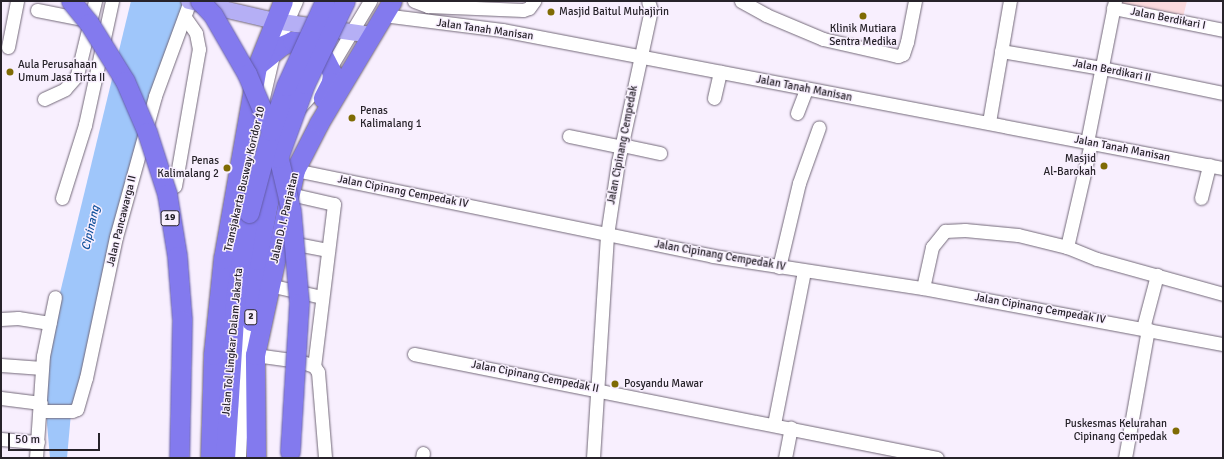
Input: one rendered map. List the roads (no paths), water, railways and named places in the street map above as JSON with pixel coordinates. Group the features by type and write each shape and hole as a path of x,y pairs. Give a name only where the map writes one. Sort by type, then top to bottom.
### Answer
{"highway":[{"name":"19","path":"71,1 88,23 125,81 146,132 167,194 177,256 182,320 179,458"},
{"path":"200,1 213,15 247,74 274,138 291,211 299,303 290,458"},
{"path":"210,458 213,355 223,259 257,66 281,22 283,1"},
{"name":"Jalan Tol Lingkar Dalam Jakarta","path":"225,458 236,290 249,213 271,130 286,86 325,1"},
{"name":"Jalan Tol Lingkar Dalam Jakarta","path":"243,458 245,384 257,260 272,178 285,135 305,84 345,1"},
{"name":"Jalan D. I. Panjaitan","path":"256,458 255,355 295,170 319,123 387,8"},
{"path":"257,66 274,51 292,41 306,42 322,52 330,67 331,82 290,169 267,260 268,291"}],"main road":[{"path":"190,1 281,22 371,35"}],"street":[{"path":"8,47 17,1"},
{"path":"44,99 65,89 77,75 89,20 95,1"},
{"path":"62,198 85,125 112,1"},
{"name":"Jalan Pancawarga II","path":"1,398 43,408 72,411 77,409 86,378 116,237 156,96 190,1"},
{"name":"Transjakarta Busway Koridor 10","path":"218,458 221,334 228,254 281,22 296,1"},
{"name":"Transjakarta Busway Koridor 10","path":"239,458 249,261 260,204 281,136 330,67 370,1"},
{"path":"414,1 430,4 490,4 523,10 529,8 534,1"},
{"name":"Jalan Cipinang Cempedak","path":"594,458 599,390 606,235 640,56 651,10 648,1"},
{"path":"740,1 766,16 823,39 898,56 903,54 907,42 915,1"},
{"path":"989,122 1010,1"},
{"path":"1067,247 1089,143 1114,5"},
{"name":"Jalan Berdikari I","path":"1114,5 1223,30"},
{"name":"Jalan Tanah Manisan","path":"387,8 1223,168"},
{"path":"37,10 89,20"},
{"path":"175,186 199,49 196,33 185,17"},
{"name":"Jalan Berdikari II","path":"1001,51 1102,68 1223,93"},
{"path":"714,98 720,72"},
{"path":"797,113 806,89"},
{"path":"779,267 799,183 819,127"},
{"path":"569,136 660,153"},
{"path":"1201,198 1209,165"},
{"name":"Jalan Cipinang Cempedak IV","path":"295,170 606,235 779,267 923,288 1223,344"},
{"path":"290,194 334,204 314,366 318,372 325,458"},
{"path":"923,288 932,247 945,231 965,230 1018,235 1067,247 1097,259 1223,294"},
{"path":"279,241 328,250"},
{"path":"774,424 804,271"},
{"path":"1125,458 1145,329 1157,275"},
{"path":"268,291 322,297"},
{"path":"36,458 43,408 42,368 55,297"},
{"path":"1,319 18,318 50,323"},
{"name":"Jalan Cipinang Cempedak II","path":"414,354 774,424 899,454 937,458"},
{"path":"255,355 314,366"},
{"path":"1,365 42,368"},
{"path":"785,458 791,428"},
{"path":"1,439 38,442"}],"water":[{"name":"Cipinang","path":"131,1 184,1 75,409 43,410 46,365 59,297"},
{"path":"46,412 71,413 67,458 50,458"}],"place":[{"name":"Masjid Baitul Muhajirin","path":"551,12"},
{"name":"Klinik Mutiara Sentra Medika","path":"863,16"},
{"name":"Aula Perusahaan Umum Jasa Tirta II","path":"10,72"},
{"name":"Penas Kalimalang 1","path":"352,118"},
{"name":"Masjid Al-Barokah","path":"1104,166"},
{"name":"Penas Kalimalang 2","path":"227,168"},
{"name":"Posyandu Mawar","path":"615,384"},
{"name":"Puskesmas Kelurahan Cipinang Cempedak","path":"1176,431"}]}
